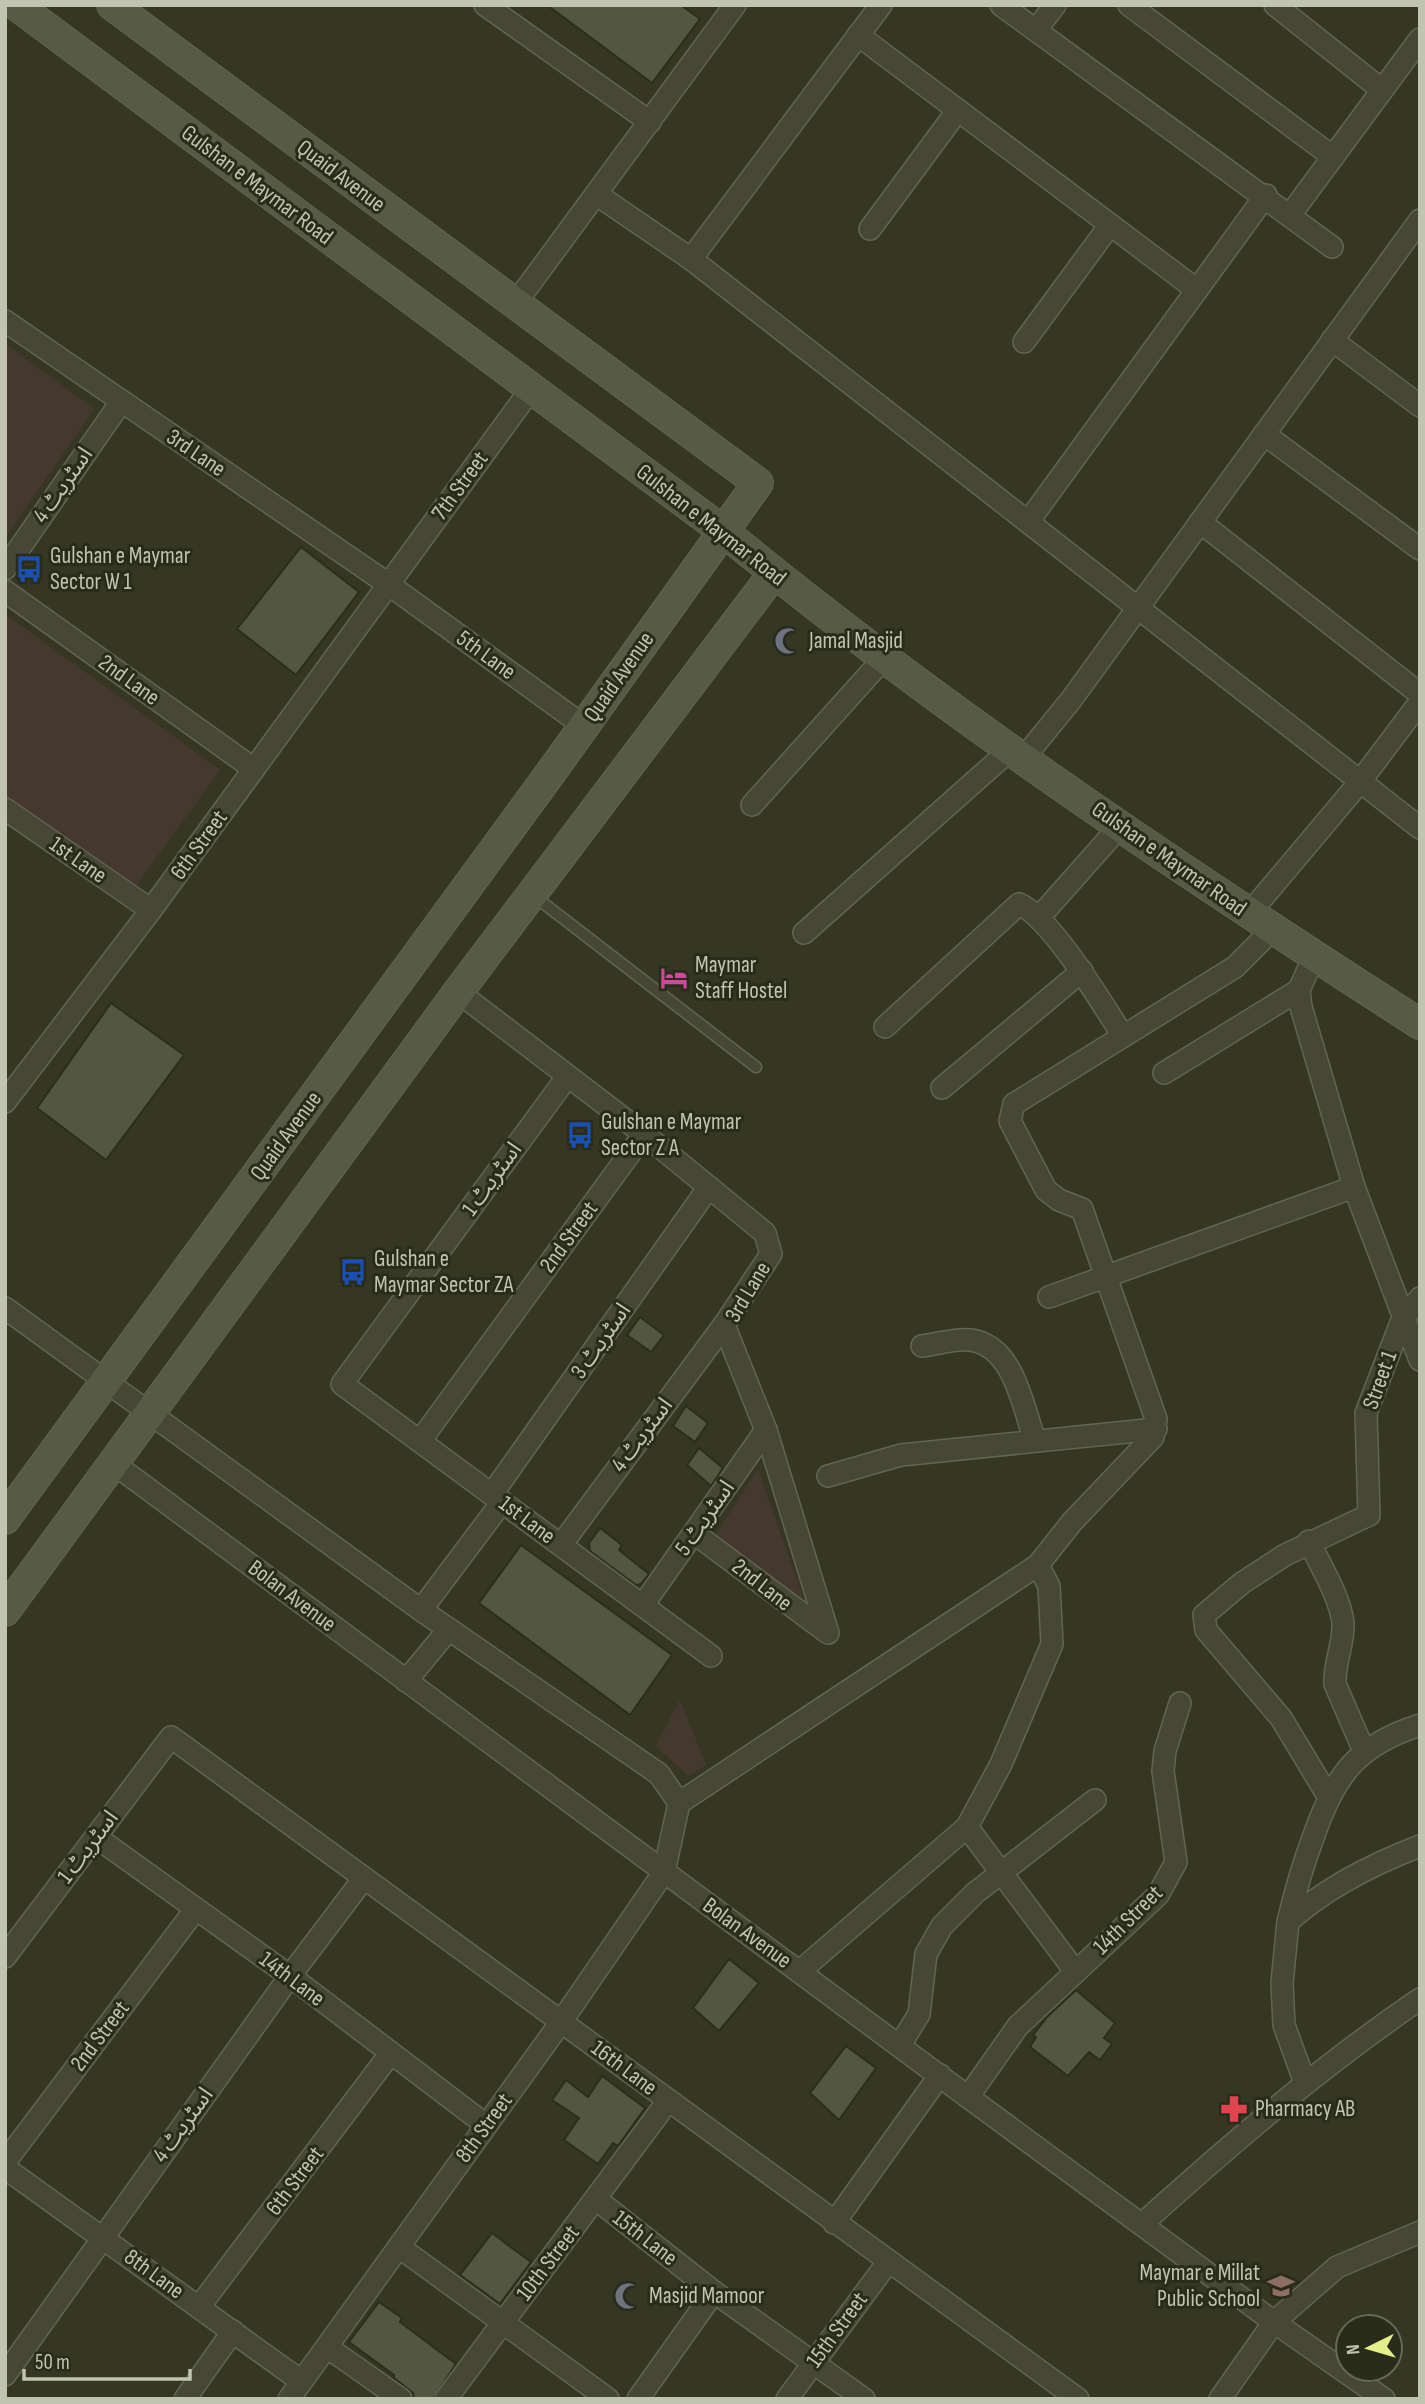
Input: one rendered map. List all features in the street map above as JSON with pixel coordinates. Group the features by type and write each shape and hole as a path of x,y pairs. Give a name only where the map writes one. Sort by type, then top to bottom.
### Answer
{"main road":[{"name":"Gulshan e Maymar Road","path":"16,5 723,531 884,658 1017,755 1260,922 1420,1024"},
{"name":"Quaid Avenue","path":"5,1518 584,726 758,483 112,5"},
{"path":"5,1611 113,1463 151,1416 458,992 774,573"}],"street":[{"path":"485,5 650,122"},
{"path":"515,304 735,5"},
{"path":"691,259 881,5"},
{"path":"1001,5 1266,195 1332,247"},
{"path":"1036,30 1055,5"},
{"path":"1129,5 1333,157"},
{"path":"1275,5 1382,90"},
{"path":"859,35 1196,290"},
{"path":"1290,215 1420,39"},
{"path":"870,229 958,110"},
{"path":"597,194 691,259 1139,606 1359,783 1420,828"},
{"path":"1028,522 1266,195"},
{"path":"804,933 1017,755 1139,606 1420,219"},
{"path":"1024,342 1110,225"},
{"name":"3rd Lane","path":"5,321 388,584"},
{"path":"1332,340 1420,406"},
{"name":"7th Street","path":"388,584 531,389"},
{"name":"اسٹریٹ 4","path":"5,569 121,402"},
{"path":"1264,435 1420,549"},
{"path":"1200,522 1420,694"},
{"name":"5th Lane","path":"388,584 584,726"},
{"name":"6th Street","path":"5,1102 151,910 388,584"},
{"name":"2nd Lane","path":"5,591 254,769"},
{"path":"752,805 884,658"},
{"path":"664,1872 679,1803 1038,1565 1072,1522 1153,1437 1156,1419 1082,1209 1059,1200 1046,1189 1010,1121 1010,1111 1014,1104 1235,967 1260,922 1420,702"},
{"name":"1st Lane","path":"5,809 151,910"},
{"path":"1041,919 1043,913 1121,825"},
{"path":"885,1027 1015,905 1023,905 1041,919 1082,971 1123,1036"},
{"path":"1314,956 1299,990 1300,1007 1354,1187 1402,1320 1420,1360"},
{"path":"942,1088 1082,971"},
{"path":"1164,1073 1299,990"},
{"name":"3rd Lane","path":"458,992 645,1134 765,1233 771,1244 771,1254 724,1325 766,1430 829,1630"},
{"name":"اسٹریٹ 1","path":"342,1384 567,1077"},
{"name":"2nd Street","path":"420,1441 645,1134"},
{"name":"اسٹریٹ 3","path":"421,1610 709,1187"},
{"path":"1049,1297 1354,1187"},
{"name":"Street 1","path":"1309,1541 1366,1518 1369,1512 1366,1413 1402,1320 1420,1298"},
{"path":"5,1308 421,1610 659,1774 679,1803"},
{"name":"اسٹریٹ 4","path":"561,1545 724,1325"},
{"path":"922,1346 968,1339 985,1343 997,1351 1012,1376 1035,1441"},
{"name":"1st Lane","path":"342,1384 712,1656"},
{"path":"828,1476 901,1455 1156,1429"},
{"name":"اسٹریٹ 5","path":"642,1605 766,1430"},
{"name":"Bolan Avenue","path":"113,1463 968,2097 1379,2397"},
{"name":"2nd Lane","path":"694,1533 824,1633 829,1630"},
{"path":"1328,1796 1281,1718 1222,1650 1204,1623 1204,1615 1242,1583 1309,1541 1340,1612 1343,1625 1334,1672 1335,1684 1364,1751"},
{"path":"800,1971 967,1827 1001,1764 1052,1644 1049,1587 1038,1565"},
{"path":"407,1681 449,1629"},
{"name":"14th Street","path":"968,2097 1018,2026 1158,1895 1173,1871 1176,1847 1163,1771 1165,1751 1180,1703"},
{"path":"1305,2083 1284,2025 1282,1983 1288,1922 1297,1880 1328,1796 1342,1773 1364,1751 1393,1733 1420,1725"},
{"name":"اسٹریٹ 1","path":"5,1957 171,1737"},
{"name":"16th Lane","path":"171,1737 1078,2399"},
{"path":"900,2045 922,2005 926,1954 933,1937 963,1903 1095,1800"},
{"path":"967,1827 1075,1971"},
{"name":"14th Lane","path":"96,1837 290,1976 486,2125"},
{"path":"1288,1922 1308,1903 1380,1861 1420,1846"},
{"name":"8th Street","path":"289,2399 561,2022 664,1872"},
{"name":"اسٹریٹ 4","path":"5,2375 290,1976 364,1878"},
{"name":"2nd Street","path":"5,2162 195,1910"},
{"path":"1142,2224 1349,2047 1420,1999"},
{"name":"6th Street","path":"199,2307 390,2054"},
{"path":"834,2223 940,2075"},
{"name":"10th Street","path":"446,2399 668,2101"},
{"name":"8th Lane","path":"5,2168 301,2381"},
{"name":"15th Lane","path":"596,2199 714,2292 864,2399"},
{"path":"1220,2399 1274,2322 1337,2267 1420,2232"},
{"path":"399,2247 608,2399"},
{"name":"15th Street","path":"787,2399 888,2262"},
{"path":"638,2399 714,2292"},
{"path":"185,2399 233,2331"},
{"path":"327,2347 401,2399"}],"lane":[{"path":"531,894 756,1067"}],"shaded area":[{"path":"5,343 94,409 5,538"},
{"path":"5,614 220,770 130,894 5,796"},
{"path":"758,1469 804,1600 716,1534"},
{"path":"680,1700 706,1765 688,1776 656,1746"}],"building":[{"path":"547,5 681,5 700,19 652,83"},
{"path":"301,547 359,592 296,675 237,629"},
{"path":"111,1003 184,1055 106,1160 37,1108"},
{"path":"640,1317 664,1335 651,1352 627,1335"},
{"path":"686,1406 708,1423 695,1442 673,1426"},
{"path":"699,1448 723,1468 711,1486 687,1465"},
{"path":"600,1528 622,1545 619,1550 649,1574 641,1584 636,1585 590,1551 589,1543"},
{"path":"521,1545 672,1655 630,1715 479,1603"},
{"path":"729,1959 759,1983 719,2031 693,2008"},
{"path":"1076,1990 1115,2023 1104,2038 1112,2044 1100,2060 1089,2052 1068,2076 1030,2047 1036,2037 1033,2035 1048,2016"},
{"path":"846,2046 876,2068 839,2120 810,2093"},
{"path":"602,2076 645,2108 618,2146 613,2143 598,2164 564,2140 579,2118 552,2100 566,2080 588,2097"},
{"path":"492,2233 531,2262 500,2304 460,2275"},
{"path":"379,2302 402,2318 400,2322 456,2364 433,2399 414,2399 413,2393 394,2378 394,2375 349,2342"}],"place":[{"name":"Gulshan e Maymar Sector W 1","path":"29,569"},
{"name":"Jamal Masjid","path":"788,641"},
{"name":"Maymar Staff Hostel","path":"674,978"},
{"name":"Gulshan e Maymar Sector Z A","path":"580,1135"},
{"name":"Gulshan e Maymar Sector ZA","path":"353,1272"},
{"name":"Pharmacy AB","path":"1234,2109"},
{"name":"Maymar e Millat Public School","path":"1281,2286"},
{"name":"Masjid Mamoor","path":"628,2296"}]}
